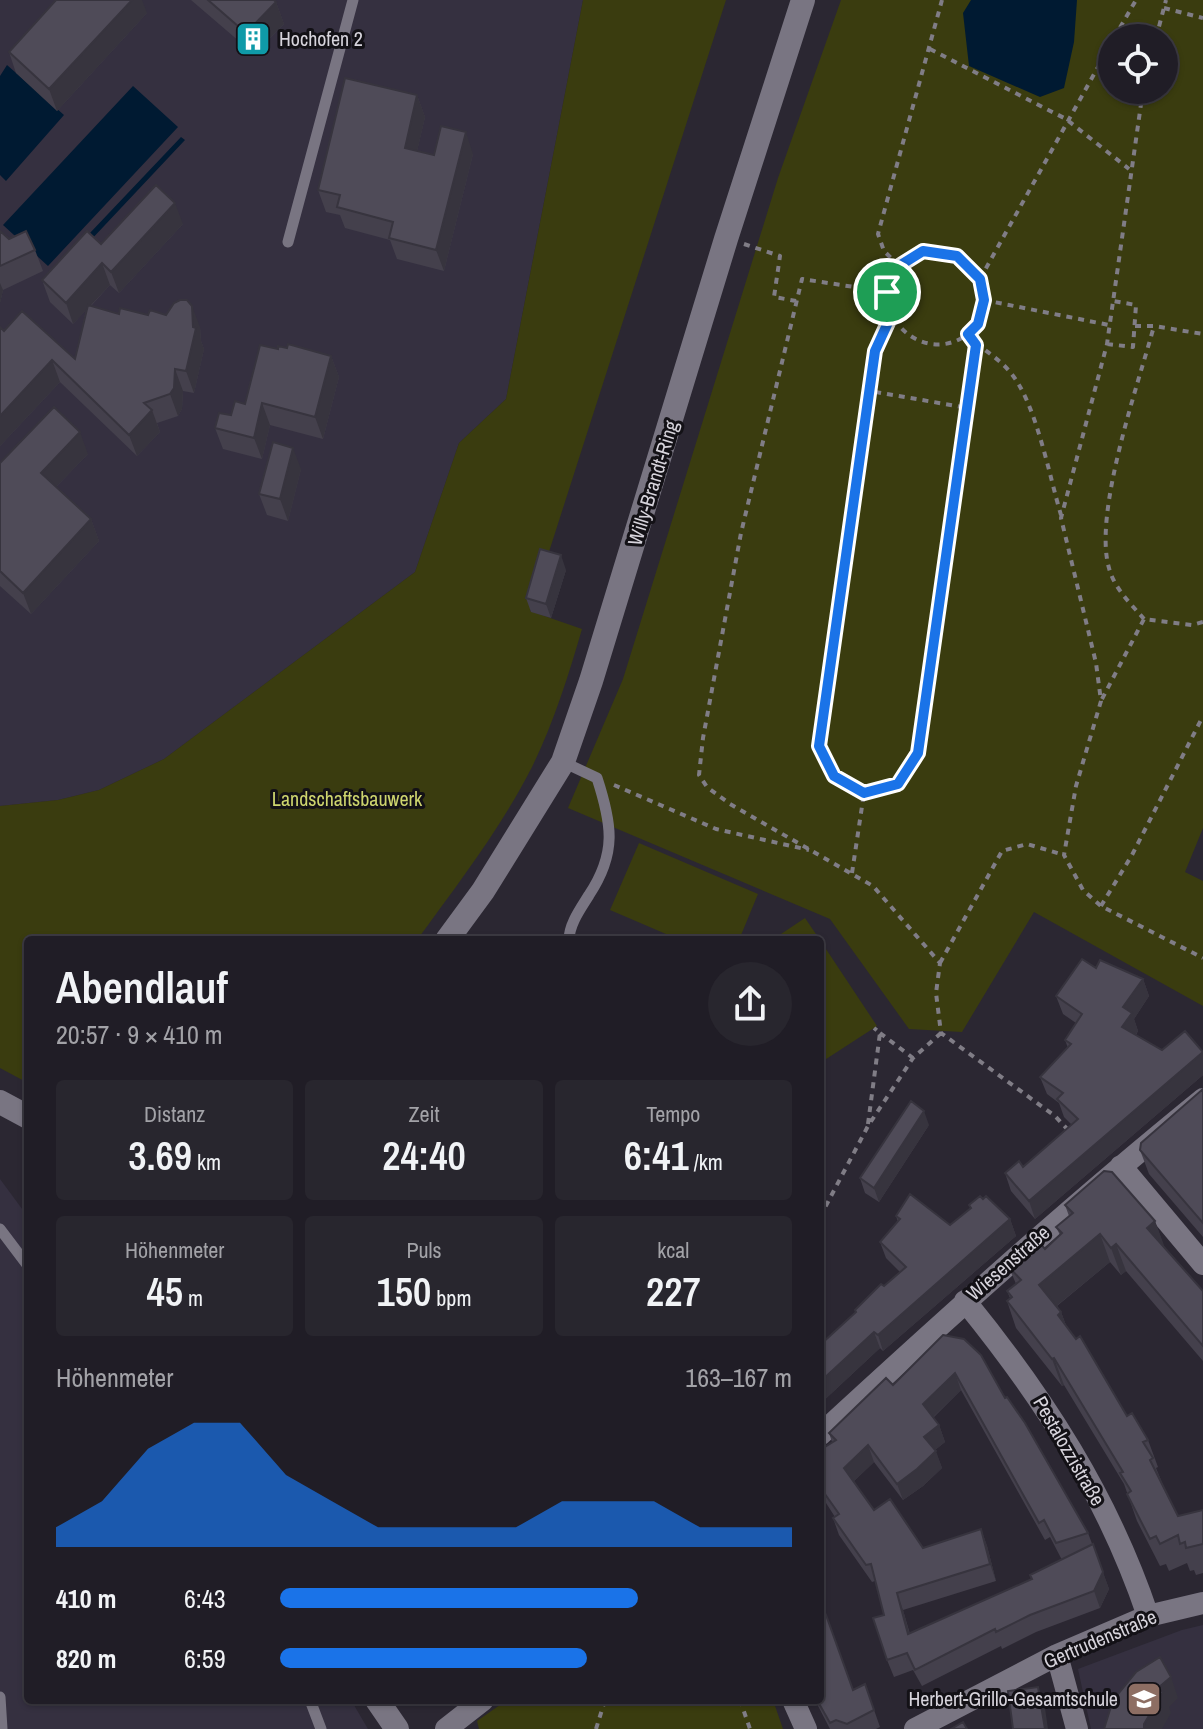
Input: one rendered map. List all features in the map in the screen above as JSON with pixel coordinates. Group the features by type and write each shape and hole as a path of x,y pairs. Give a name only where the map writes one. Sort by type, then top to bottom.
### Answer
{"main road":[{"name":"Willy-Brandt-Ring","path":"450,936 483,891 563,762 623,582 726,239 803,0"},
{"path":"0,1102 24,1115"},
{"path":"380,1704 397,1729"}],"street":[{"name":"Wiesenstraße","path":"824,1431 965,1301 1203,1099"},
{"path":"1121,1166 1203,1264"},
{"name":"Pestalozzistraße","path":"965,1301 1017,1365 1073,1451 1131,1565 1148,1616"},
{"name":"Gertrudenstraße","path":"915,1729 1057,1655 1148,1616 1203,1603"},
{"path":"1057,1655 1077,1729"},
{"path":"446,1729 478,1704"},
{"path":"795,1704 806,1729"}],"lane":[{"path":"288,242 353,0"},
{"path":"563,762 597,778 608,811 609,853 600,879 578,913 570,936"},
{"path":"0,1229 24,1261"},
{"path":"0,1697 2,1729"},
{"path":"312,1704 321,1729"}],"path":[{"path":"899,266 884,251 878,234 942,0"},
{"path":"1122,24 1136,0"},
{"path":"1160,24 1166,0"},
{"path":"1164,8 1203,18"},
{"path":"930,49 1066,119 1130,170"},
{"path":"980,279 1098,65"},
{"path":"1061,518 1107,344 1141,104"},
{"path":"726,239 780,256 774,297 796,301"},
{"path":"923,251 957,256 980,279 984,300 978,324 952,343 933,345 910,337 891,316 887,292 899,266 923,251"},
{"path":"887,292 802,279 741,533 699,775 707,787 730,804 873,886 940,963"},
{"path":"984,300 1109,325"},
{"path":"1107,344 1133,347 1136,305 1113,301"},
{"path":"891,316 875,351 819,746 834,776 864,793 898,784 918,753 976,345"},
{"path":"1135,326 1203,334"},
{"path":"1154,326 1114,475 1104,531 1109,570 1123,596 1144,619 1192,625 1203,622"},
{"path":"968,334 976,345 1010,371 1027,399 1061,518 1096,663 1101,701"},
{"path":"870,391 968,408"},
{"path":"1144,619 1101,701 1076,786 1064,855 1083,890 1101,906 1203,958"},
{"path":"1101,906 1132,855 1203,716"},
{"path":"597,778 716,829 815,852"},
{"path":"852,873 864,793"},
{"path":"1064,855 1027,844 1002,851 940,963 936,993 941,1033 1055,1116 1071,1133"},
{"path":"874,1028 913,1058"},
{"path":"868,1126 880,1033"},
{"path":"824,1209 868,1126 913,1058 941,1033"},
{"path":"596,1729 603,1704"},
{"path":"741,1704 750,1729"}],"shaded area":[{"path":"0,0 583,0 506,399 459,443 415,572 164,759 99,790 58,800 0,806"},
{"path":"0,1179 24,1212 24,1704 353,1704 368,1729 0,1729"},
{"name":"Herbert-Grillo-Gesamtschule","path":"1203,1625 1203,1729 1091,1729 1078,1669"}],"green space":[{"name":"Landschaftsbauwerk","path":"583,0 726,0 530,611 582,629 547,733 520,790 493,834 420,936 24,936 24,1081 0,1068 0,806 58,800 99,790 164,759 415,572 459,443 506,399"},
{"path":"841,0 1203,0 1203,828 1185,872 1203,881 1203,1006 1034,912 962,1032 909,1029 830,919 568,808 623,679 778,178"},
{"path":"639,843 758,894 741,936 671,936 610,910"},
{"path":"805,918 817,936 778,936"},
{"path":"824,946 877,1026 824,1060"},
{"path":"501,1704 774,1704 783,1729 479,1729 477,1721"}],"water":[{"path":"971,0 1077,0 1074,42 1064,88 1040,97 969,66 963,13"},
{"path":"7,65 64,115 6,181 0,175 0,76"},
{"path":"133,86 178,127 48,266 3,225"},
{"path":"181,137 185,140 57,276 53,272"}],"building":[{"path":"56,0 132,0 49,89 9,52"},
{"path":"208,0 274,0 276,2 246,33"},
{"path":"345,78 417,95 405,148 434,155 441,126 466,132 436,250 389,238 393,222 337,207 340,195 318,190"},
{"path":"156,185 175,203 111,272 102,263 66,303 42,280 87,231 101,244"},
{"path":"0,231 9,239 26,231 35,250 0,266"},
{"path":"180,300 187,300 192,306 193,327 196,328 186,371 175,369 174,388 170,394 144,403 152,410 129,435 52,360 0,416 0,327 4,331 22,311 75,359 88,305 119,314 120,308 148,315 150,310 166,315"},
{"path":"288,344 331,356 315,417 262,403 254,438 215,428 219,413 231,415 235,401 245,404 260,345 278,349 278,346 287,348"},
{"path":"54,407 80,432 41,473 91,519 23,593 0,571 0,463"},
{"path":"273,442 293,448 280,499 259,494"},
{"path":"540,549 561,555 546,604 526,598"},
{"path":"1082,959 1096,968 1100,960 1143,979 1123,1007 1132,1013 1122,1027 1162,1050 1185,1031 1203,1052 1029,1201 1005,1173 1019,1161 1023,1167 1078,1119 1057,1099 1063,1093 1040,1077 1071,1044 1065,1040 1082,1014 1056,996"},
{"path":"1203,1089 1203,1223 1140,1150 1141,1143"},
{"path":"911,1101 924,1111 874,1188 860,1178"},
{"path":"1104,1171 1112,1172 1155,1221 1147,1228 1203,1291 1203,1346 1116,1244 1111,1248 1100,1234 1039,1285 1061,1312 1058,1315 1076,1339 1080,1336 1127,1416 1132,1413 1148,1440 1143,1442 1153,1458 1150,1460 1178,1516 1203,1510 1203,1544 1186,1548 1185,1542 1180,1544 1178,1535 1160,1544 1156,1536 1150,1539 1127,1494 1131,1491 1120,1473 1123,1472 1054,1358 1007,1301 1012,1297 1007,1291 1021,1280 1009,1267 1039,1242 1045,1249 1062,1233 1056,1227 1073,1213 1065,1205"},
{"path":"910,1194 950,1225 980,1196 983,1199 986,1196 1010,1219 878,1335 874,1332 824,1378 824,1341 881,1284 884,1286 906,1267 880,1242 900,1219 896,1216"},
{"path":"943,1335 964,1339 981,1355 1005,1398 1025,1423 1088,1533 1056,1543 1044,1520 1039,1523 955,1373 923,1404 939,1425 924,1437 936,1451 917,1469 897,1484 868,1445 844,1468 874,1510 890,1499 923,1548 981,1529 990,1564 897,1593 908,1634 1032,1579 1030,1575 1093,1544 1103,1572 1094,1591 1030,1615 996,1632 995,1629 915,1670 907,1653 887,1660 873,1618 884,1615 871,1564 866,1565 833,1518 839,1514 824,1493 824,1448 836,1440 829,1433 886,1378 893,1385"},
{"path":"824,1611 853,1690 865,1684 874,1710 847,1724 836,1720 830,1723 819,1704 824,1704"},
{"path":"1160,1657 1171,1677 1158,1688 1163,1692 1144,1729 1104,1729 1113,1700 1136,1672"},
{"path":"1038,1687 1045,1729 1013,1729 1008,1691"},
{"path":"963,1722 967,1729 951,1729"}],"place":[{"name":"Hochofen 2","path":"253,39"},
{"name":"Herbert-Grillo-Gesamtschule","path":"1144,1699"}],"route":[{"path":"923,251 957,256 980,279 984,300 978,324 968,334 976,345 918,753 898,784 864,793 834,776 819,746 875,351 891,316 887,292 899,266 923,251"}]}
